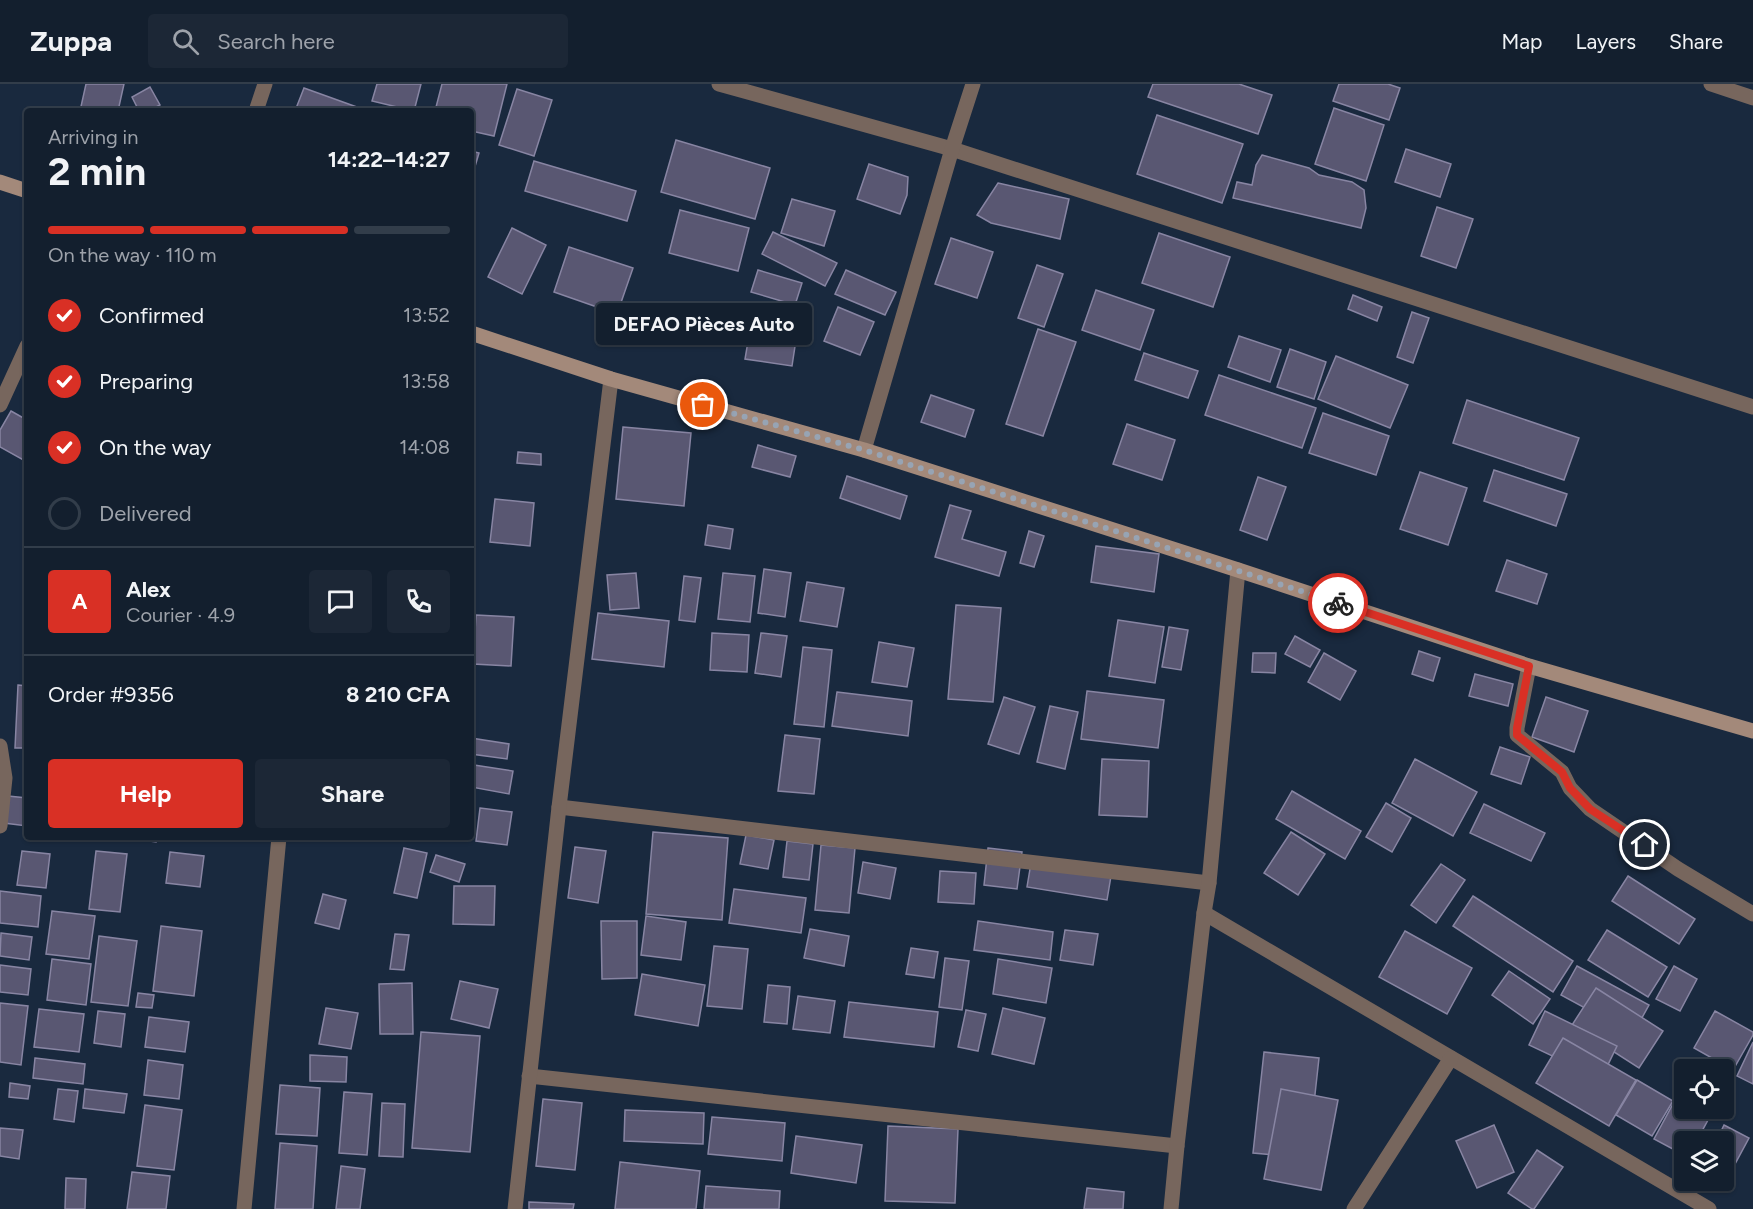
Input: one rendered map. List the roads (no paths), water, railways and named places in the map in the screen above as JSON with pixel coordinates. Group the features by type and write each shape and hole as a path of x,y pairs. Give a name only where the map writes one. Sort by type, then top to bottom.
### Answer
{"street":[{"path":"257,108 265,84"},
{"path":"718,84 952,149 1753,406"},
{"path":"864,450 973,84"},
{"path":"1711,84 1753,98"},
{"path":"0,182 24,190"},
{"path":"474,334 611,379 864,450 1529,666 1753,731"},
{"path":"0,405 24,353"},
{"path":"515,1209 559,807 611,379"},
{"path":"1171,1209 1209,883 1238,570"},
{"path":"1529,666 1517,735 1562,772 1570,788 1590,809 1678,869 1753,914"},
{"path":"0,746 2,777 0,826"},
{"path":"559,807 1209,883"},
{"path":"244,1209 279,840"},
{"path":"1204,913 1451,1058 1693,1205 1709,1209"},
{"path":"1354,1209 1451,1058"},
{"path":"529,1076 1177,1146"}],"place":[{"name":"DEFAO Pièces Auto","path":"703,405"}]}
